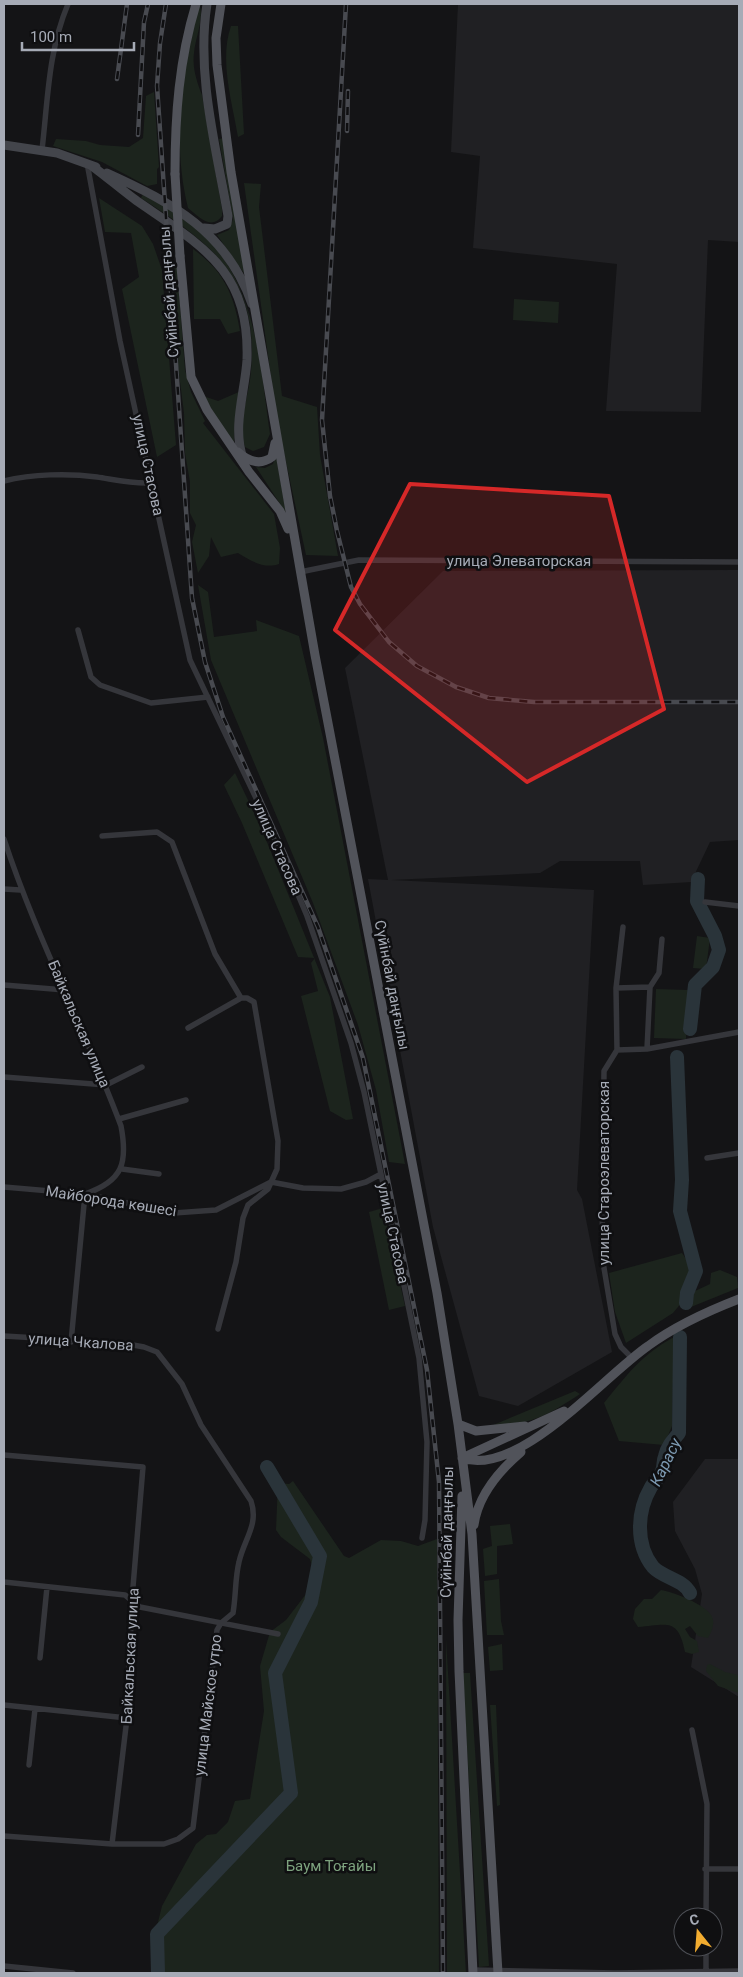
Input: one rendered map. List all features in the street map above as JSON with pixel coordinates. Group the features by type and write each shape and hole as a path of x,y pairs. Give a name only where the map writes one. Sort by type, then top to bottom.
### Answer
{"main road":[{"name":"Сүйінбай даңғылы","path":"196,4 186,38 177,94 175,174 190,377 207,410 230,445 280,511 296,551"},
{"path":"204,228 215,229 227,224 228,216 204,64 207,4"},
{"name":"Сүйінбай даңғылы","path":"221,4 216,38 217,65 231,172 296,551 437,1293 458,1424 472,1534 498,1971"},
{"path":"213,130 222,132 226,128"},
{"path":"4,145 42,150 89,164 145,190 189,216 204,228 226,253 249,296 257,323"},
{"path":"89,164 137,200 186,233 214,259 234,289 244,316 247,338 247,362 238,431 242,456 249,472"},
{"path":"230,445 242,456 256,462 268,460 275,451 276,433"},
{"path":"472,1534 478,1505 487,1490 512,1460 631,1358 666,1333 739,1299"},
{"path":"462,1458 577,1404"},
{"path":"458,1424 476,1431 510,1429 546,1420"},
{"path":"462,1458 473,1462 491,1461 533,1442"},
{"name":"Сүйінбай даңғылы","path":"462,1458 458,1629 473,1972"}],"street":[{"path":"42,150 49,68 61,20 68,4"},
{"name":"улица Стасова","path":"89,164 120,341 190,660 266,819 327,968 351,1043 381,1174 423,1391 427,1463 422,1538"},
{"path":"4,481 20,477 66,476 96,477 133,484 151,483"},
{"name":"улица Элеваторская","path":"300,572 359,560 739,562"},
{"path":"78,630 91,677 100,685 151,703 208,697"},
{"path":"102,836 157,832 172,842 215,954 241,998"},
{"name":"Байкальская улица","path":"4,839 20,890 65,990 119,1119 125,1146 122,1169"},
{"path":"4,889 20,890"},
{"path":"705,902 739,906"},
{"path":"623,927 616,988 617,1050 647,1049 739,1032"},
{"path":"647,1049 650,987 659,973 662,939"},
{"path":"4,985 65,990"},
{"path":"616,988 650,987"},
{"path":"188,1028 241,998 247,998 254,1002 278,1142 277,1169 268,1189 248,1205 243,1218 236,1262 218,1329"},
{"name":"улица Староэлеваторская","path":"617,1050 604,1071 602,1256 615,1334 621,1347 631,1358"},
{"path":"4,1077 106,1086 142,1067"},
{"path":"119,1119 186,1100"},
{"path":"707,1158 739,1153"},
{"path":"71,1342 85,1194 100,1189 122,1169 159,1174"},
{"path":"271,1182 303,1188 341,1188 366,1182 381,1174"},
{"name":"Майборода көшесі","path":"4,1188 85,1194 174,1213 216,1210 271,1182"},
{"name":"улица Чкалова","path":"4,1336 71,1342 122,1343 144,1347 157,1352"},
{"name":"улица Майское утро","path":"4,1836 112,1844 139,1844 171,1842 193,1828 214,1648 221,1623 233,1613 239,1562 254,1522 255,1512 252,1501 201,1426 182,1384 157,1352"},
{"name":"Байкальская улица","path":"4,1455 143,1467 132,1599 127,1718 112,1844"},
{"path":"4,1582 125,1595 140,1607 278,1634"},
{"path":"40,1658 48,1587"},
{"path":"4,1705 127,1718"},
{"path":"29,1765 35,1709"},
{"path":"692,1730 707,1804 706,1907"},
{"path":"705,1869 739,1869"},
{"path":"706,1957 706,1972"},
{"path":"4,1966 73,1973"},
{"path":"473,1972 625,1973 739,1971"}],"highlighted area":[{"path":"410,484 609,496 664,709 527,782 335,630"}],"shaded area":[{"path":"458,4 739,4 739,242 708,240 701,412 606,411 617,264 473,248 480,156 451,152"},
{"path":"739,570 739,840 710,842 691,882 643,885 640,861 560,861 540,873 391,880 594,890 577,1190 582,1199 612,1352 518,1406 479,1396 433,1227 368,879 388,880 345,668 443,571"},
{"path":"705,1459 739,1459 739,1697 691,1667 702,1594 695,1569 675,1531 673,1502"}],"green space":[{"path":"199,4 201,15 195,47 194,69 202,95 222,209 222,216 213,222 205,221 188,208 180,156 181,105 184,80"},
{"path":"231,26 238,26 244,134 238,137 226,67 226,53"},
{"path":"154,92 159,167 157,169 157,184 147,186 102,162 53,146 56,139 129,147 143,138 146,96"},
{"path":"224,138 246,276 217,235 229,230 233,219 219,139"},
{"path":"244,183 261,184 259,207 282,396 317,407 320,455 338,556 306,555 277,420"},
{"path":"143,194 176,214 206,237 223,258 236,280 246,304 259,355 270,434 264,447 253,451 245,447 243,437 243,418 251,371 251,339 247,311 238,288 226,267 209,248 189,231 141,198"},
{"path":"99,198 142,226 153,244 162,270 176,445 157,457 122,289 139,277 131,233 105,232"},
{"path":"193,249 213,266 226,285 238,318 240,331 228,334 220,319 194,319"},
{"path":"165,264 177,265 185,370 191,392 205,421 203,423 274,514 280,548 279,564 263,565 238,553 221,557 211,537 209,556 198,573 192,542 196,525 190,513 190,482 185,453 184,413"},
{"path":"514,299 559,302 558,323 513,320"},
{"path":"241,391 235,420 234,445 203,396 218,401"},
{"path":"276,455 286,513 256,467 265,468 273,464"},
{"path":"198,585 208,592 214,637 257,631 256,620 299,636 323,738 405,1164 389,1162 376,1090 358,1025 313,903 211,660"},
{"path":"235,773 260,825 314,958 298,957 242,823 224,785"},
{"path":"697,936 710,938 706,969 693,968"},
{"path":"314,959 330,997 353,1119 346,1120 330,1111 301,996 318,991 311,963"},
{"path":"656,989 688,990 686,1039 654,1038"},
{"path":"383,1208 405,1306 389,1310 369,1212"},
{"path":"682,1253 693,1269 682,1302 673,1313 626,1343 615,1312 609,1273"},
{"path":"720,1270 737,1277 738,1288 691,1307 693,1292 710,1284 711,1273"},
{"path":"674,1337 672,1426 664,1445 619,1441 604,1403 643,1358"},
{"path":"575,1391 580,1394 546,1414 526,1422 486,1428"},
{"name":"Баум Тоғайы","path":"293,1481 344,1556 349,1558 381,1540 401,1541 418,1546 437,1539 439,1973 156,1973 156,1930 162,1906 196,1844 207,1835 216,1834 228,1822 235,1801 250,1799 264,1711 260,1666 270,1632 286,1620 313,1585 314,1572 310,1559 281,1537 276,1530 278,1483 289,1484"},
{"path":"510,1524 513,1544 497,1546 497,1574 485,1576 483,1549 492,1546 490,1526"},
{"path":"499,1579 501,1621 504,1635 487,1635 484,1581"},
{"path":"661,1590 691,1600 711,1615 713,1625 708,1638 698,1636 690,1626 685,1629 690,1637 697,1641 699,1652 692,1654 685,1652 679,1633 675,1628 664,1625 638,1627 633,1619 635,1609 644,1599 652,1599"},
{"path":"446,1639 466,1973 447,1973"},
{"path":"502,1644 503,1670 490,1671 488,1647"},
{"path":"710,1664 725,1672 738,1675 739,1669 739,1693 718,1686 706,1671 707,1665"},
{"path":"463,1673 470,1673 489,1966 479,1967"},
{"path":"490,1705 496,1705 500,1805 497,1806"}],"waterway":[{"path":"690,1029 695,985 713,967 719,950 715,936 697,901 698,879"},
{"name":"Карасу","path":"677,1057 682,1180 680,1211 696,1271 687,1293 686,1303"},
{"name":"Карасу","path":"680,1337 679,1433 667,1450 661,1473 646,1496 640,1527 643,1548 653,1567 683,1585 690,1593"},
{"path":"158,1973 157,1934 291,1793 275,1673 311,1602 320,1556 267,1467"}],"railway":[{"path":"117,79 127,4"},
{"path":"138,135 144,22 148,4"},
{"path":"166,4 160,43 157,86 192,598 205,662 223,717 318,927 363,1058 427,1370 439,1482 443,1973"},
{"path":"346,4 322,420 330,496 337,531 351,587 360,604 389,642 417,666 456,687 489,698 534,702 739,702"},
{"path":"347,131 348,91"}]}
